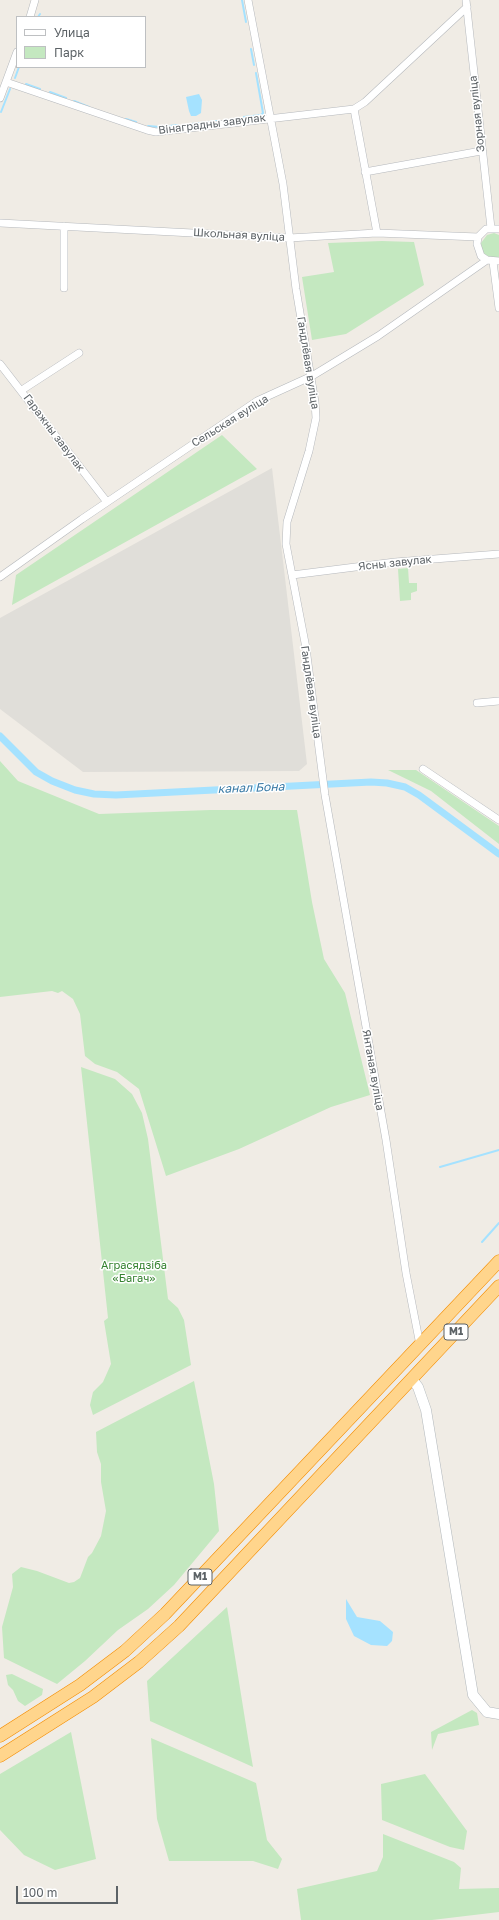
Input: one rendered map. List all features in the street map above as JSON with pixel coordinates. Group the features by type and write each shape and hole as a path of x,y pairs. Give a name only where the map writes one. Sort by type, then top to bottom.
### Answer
{"highway":[{"name":"М1","path":"0,1736 80,1686 125,1651 142,1635 170,1608 499,1261"},
{"name":"М1","path":"0,1756 93,1697 139,1662 178,1626 499,1286"}],"street":[{"path":"30,16 35,0"},
{"name":"Гандлёвая вуліца","path":"248,0 283,184 296,288 312,376 316,418 303,475 287,522 285,534 306,648 325,795"},
{"path":"376,233 354,109 467,3"},
{"name":"Зорная вуліца","path":"467,3 481,150 491,228"},
{"path":"0,98 16,55"},
{"name":"Вінаградны завулак","path":"6,82 156,132 354,109"},
{"path":"365,172 481,150"},
{"name":"Школьная вуліца","path":"0,223 290,238 376,233 478,237"},
{"path":"64,226 64,288"},
{"path":"499,229 491,228 486,230 478,237 478,250 493,261 499,308"},
{"name":"Сельская вуліца","path":"0,577 107,502 257,401 312,376 378,336 493,261"},
{"path":"22,390 79,353"},
{"name":"Гаражны завулак","path":"0,364 22,390 107,502"},
{"name":"Ясны завулак","path":"292,575 395,562 499,554"},
{"path":"476,703 499,701"},
{"path":"423,769 499,820"},
{"name":"Янтаная вуліца","path":"325,795 386,1140 406,1273 420,1345"},
{"path":"412,1379 418,1387 426,1410 473,1695 487,1712 499,1714"}],"shaded area":[{"path":"272,468 307,764 299,771 83,772 0,709 0,618"}],"green space":[{"path":"494,233 499,235 499,257 489,257 483,253 481,243 487,235"},
{"path":"382,241 414,242 424,285 346,334 312,340 302,277 334,272 328,243"},
{"path":"222,435 257,469 12,605 16,575"},
{"path":"408,568 409,583 417,583 417,591 411,593 411,600 400,601 398,569"},
{"path":"0,761 18,781 99,814 210,810 297,810 312,902 324,959 345,993 370,1095 331,1107 239,1149 166,1176 139,1089 117,1072 95,1064 85,1056 80,1014 73,999 62,991 58,993 52,991 0,997"},
{"path":"388,770 416,770 499,826 499,844 431,791"},
{"name":"Аграсядзіба «Багач»","path":"81,1067 115,1079 132,1094 142,1113 148,1139 168,1299 178,1308 184,1320 191,1365 93,1415 90,1405 93,1392 103,1382 111,1364 104,1321 108,1318"},
{"path":"194,1381 214,1484 219,1531 174,1585 148,1609 118,1630 85,1661 57,1684 4,1658 2,1627 13,1587 12,1574 21,1567 37,1571 69,1583 74,1582 80,1578 88,1557 92,1553 101,1536 106,1511 101,1482 101,1464 97,1452 96,1432"},
{"path":"227,1607 253,1767 150,1721 147,1681"},
{"path":"12,1674 43,1689 42,1695 25,1706 18,1701 13,1690 8,1685 6,1675"},
{"path":"472,1710 477,1713 479,1725 438,1734 432,1750 431,1732"},
{"path":"71,1732 96,1859 55,1870 24,1855 0,1830 0,1774"},
{"path":"151,1738 256,1783 267,1840 282,1859 278,1869 253,1861 169,1861 157,1819"},
{"path":"425,1774 467,1831 464,1850 450,1847 382,1820 381,1784"},
{"path":"383,1834 454,1862 461,1868 459,1889 499,1888 499,1912 432,1920 301,1920 297,1889 377,1871 383,1857"}],"water":[{"path":"199,94 202,100 201,113 196,116 191,116 186,97"},
{"path":"346,1599 357,1617 380,1621 393,1632 392,1641 387,1646 371,1645 354,1636 346,1619"}],"waterway":[{"path":"242,0 246,22"},
{"path":"251,49 254,65"},
{"path":"15,78 19,68"},
{"path":"244,117 261,115 263,113 256,73"},
{"path":"26,84 40,89"},
{"path":"1,112 10,89"},
{"path":"50,92 66,98"},
{"path":"74,101 89,107"},
{"path":"126,119 136,122"},
{"path":"192,124 218,121"},
{"path":"169,126 178,125"},
{"path":"148,126 160,127"},
{"name":"канал Бона","path":"0,736 36,772 52,781 75,790 94,794 116,795 371,782 387,783 405,787 419,795 499,854"},
{"path":"440,1167 499,1150"},
{"path":"482,1242 499,1223"}]}
